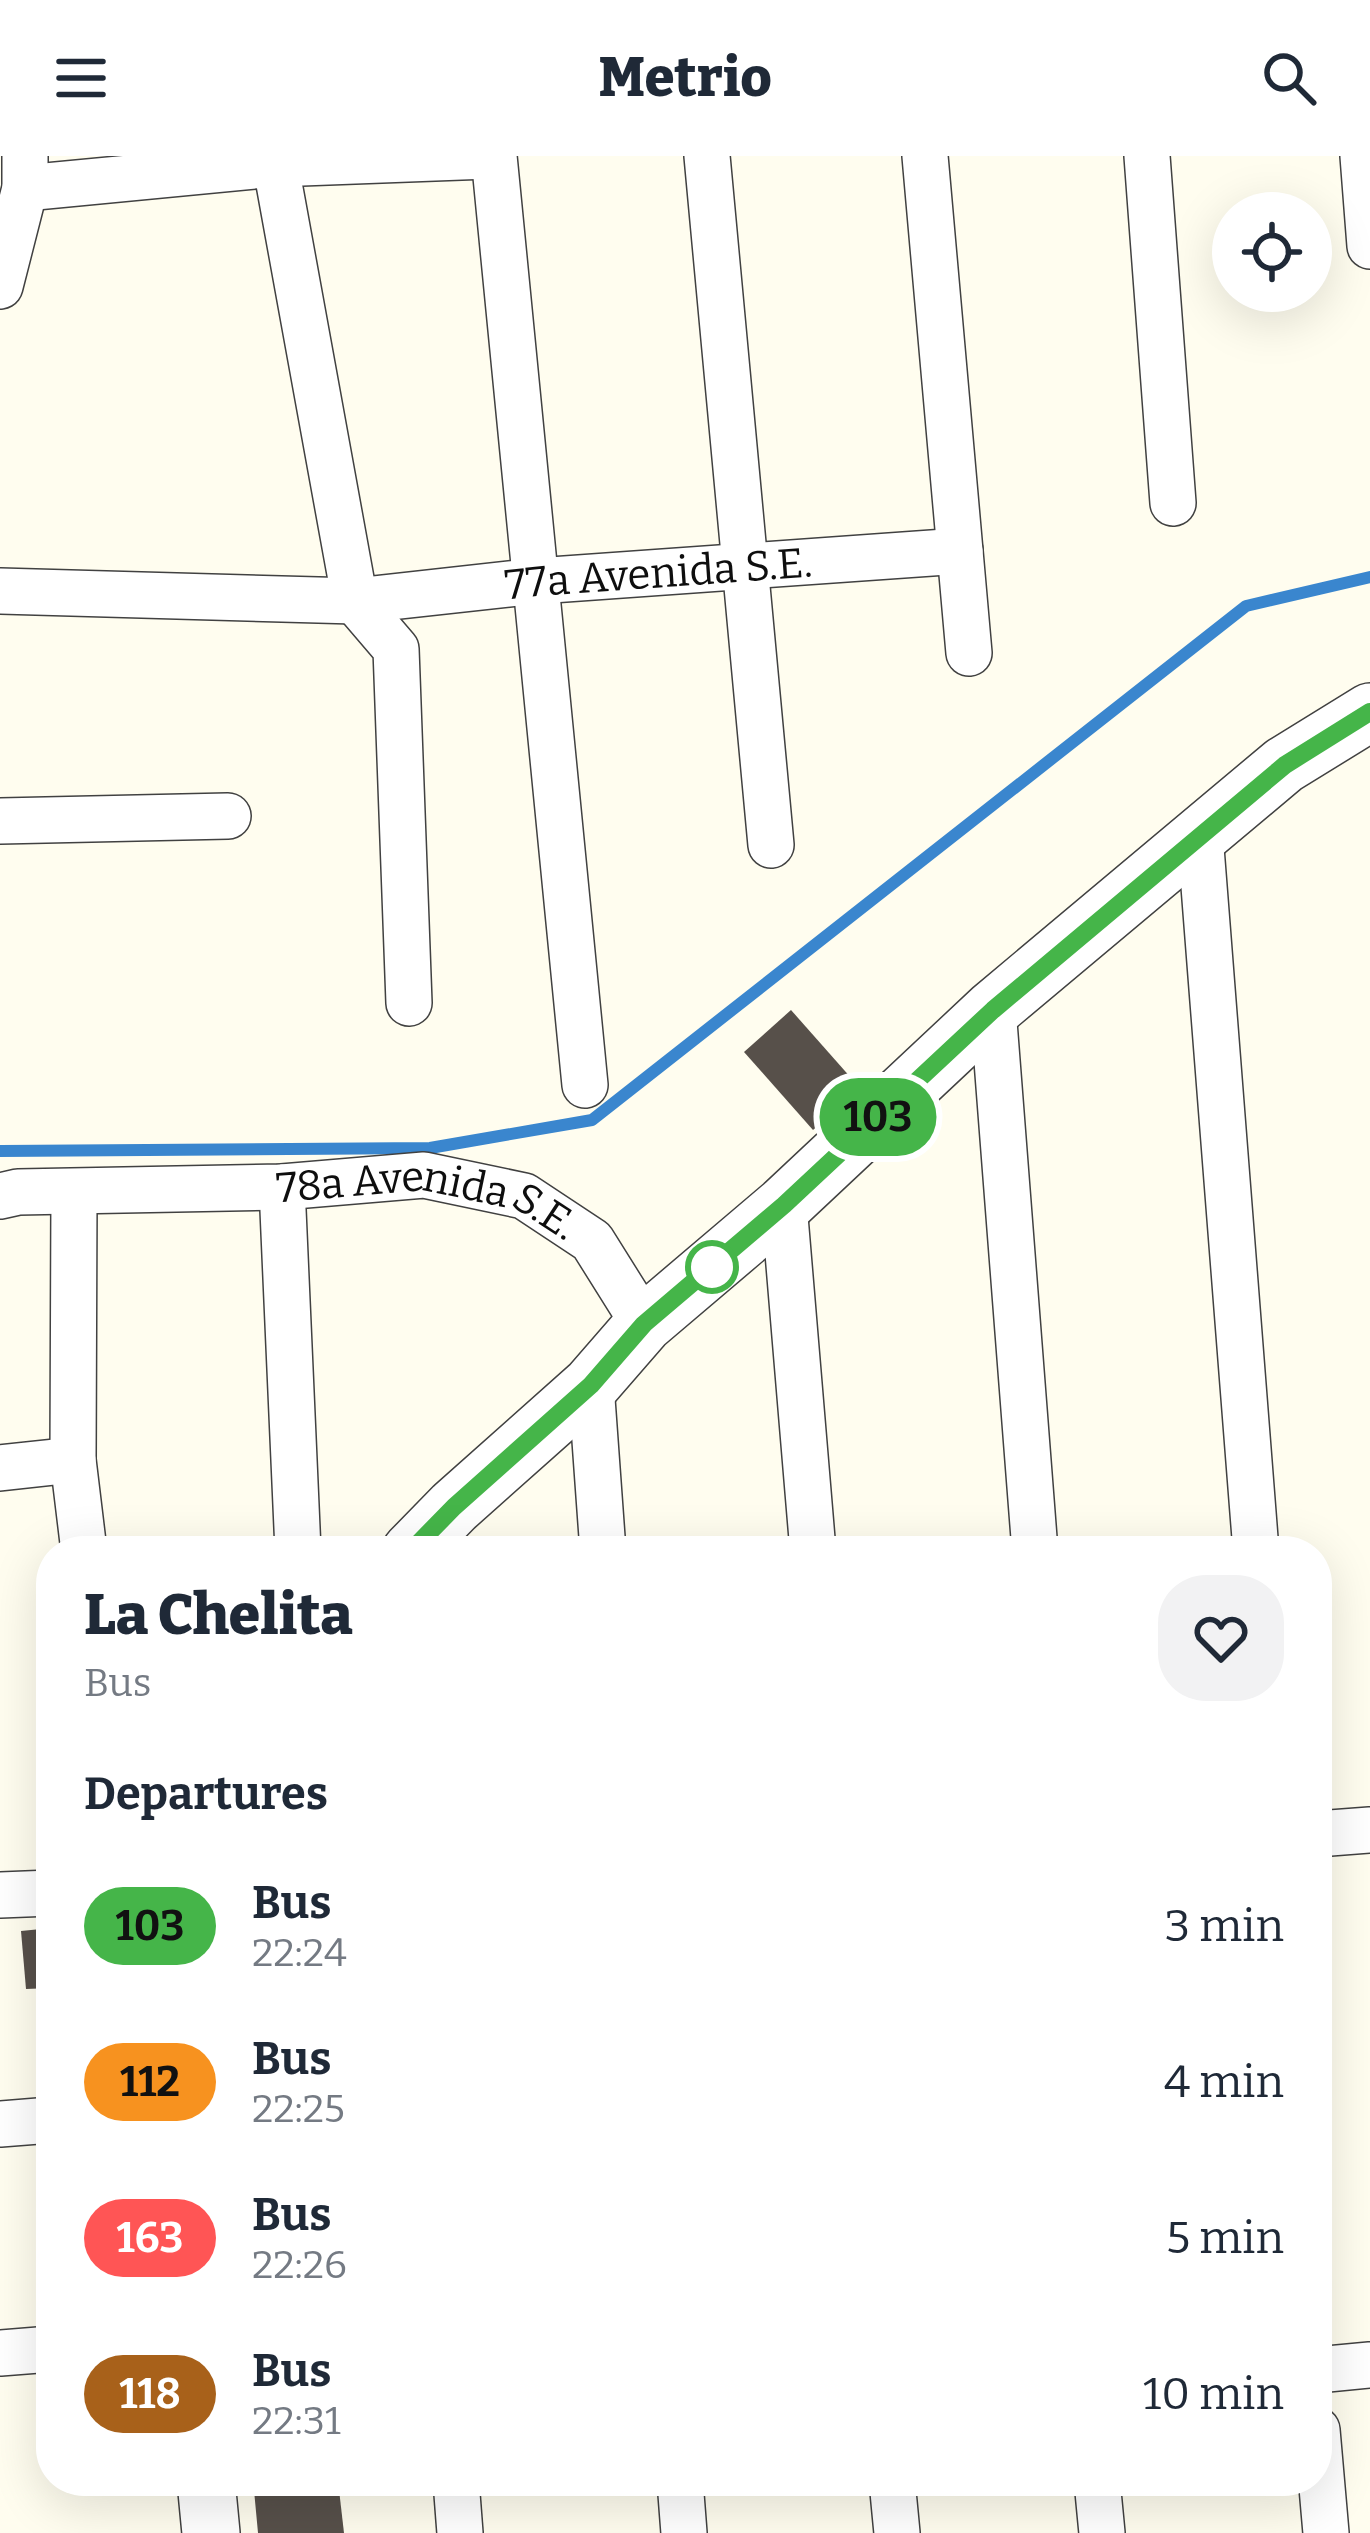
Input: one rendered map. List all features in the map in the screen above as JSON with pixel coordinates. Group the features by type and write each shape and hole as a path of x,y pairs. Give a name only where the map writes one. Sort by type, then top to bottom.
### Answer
{"street":[{"path":"0,286 25,172 491,156 585,1085"},
{"path":"707,156 771,845"},
{"path":"926,156 969,653"},
{"path":"1147,156 1173,503"},
{"path":"1363,156 1370,246"},
{"path":"274,160 355,601 397,650 409,1003"},
{"name":"77a Avenida S.E.","path":"0,591 355,601 536,581 960,551"},
{"path":"426,1536 591,1385 644,1324 784,1205 993,1010 1285,765 1370,712"},
{"path":"0,821 228,816"},
{"path":"1200,835 1255,1536"},
{"path":"993,1010 1034,1536"},
{"name":"78a Avenida S.E.","path":"6,1182 74,1192 282,1187 424,1175 524,1196 592,1241 644,1324"},
{"path":"282,1187 297,1536"},
{"path":"74,1192 73,1460 82,1536"},
{"path":"784,1205 812,1536"},
{"path":"591,1385 602,1536"},
{"path":"0,1468 73,1460"},
{"path":"1332,1833 1370,1830"},
{"path":"0,1895 36,1894"},
{"path":"0,2124 36,2121"},
{"path":"0,2353 36,2350"},
{"path":"1332,2369 1370,2365"},
{"path":"207,2496 211,2533"},
{"path":"457,2496 460,2533"},
{"path":"681,2496 685,2533"},
{"path":"893,2496 897,2533"},
{"path":"1098,2496 1102,2533"},
{"path":"1323,2496 1326,2533"}],"building":[{"path":"791,1010 860,1088 813,1130 744,1052"},
{"path":"36,1930 36,1989 26,1989 21,1931"},
{"path":"255,2496 340,2496 344,2533 258,2533"}],"waterway":[{"path":"0,1151 430,1148 592,1120 1246,606 1370,577"}],"bus line":[{"name":"103","path":"426,1536 591,1385 644,1324 784,1205 993,1010 1285,765 1370,712"}]}
